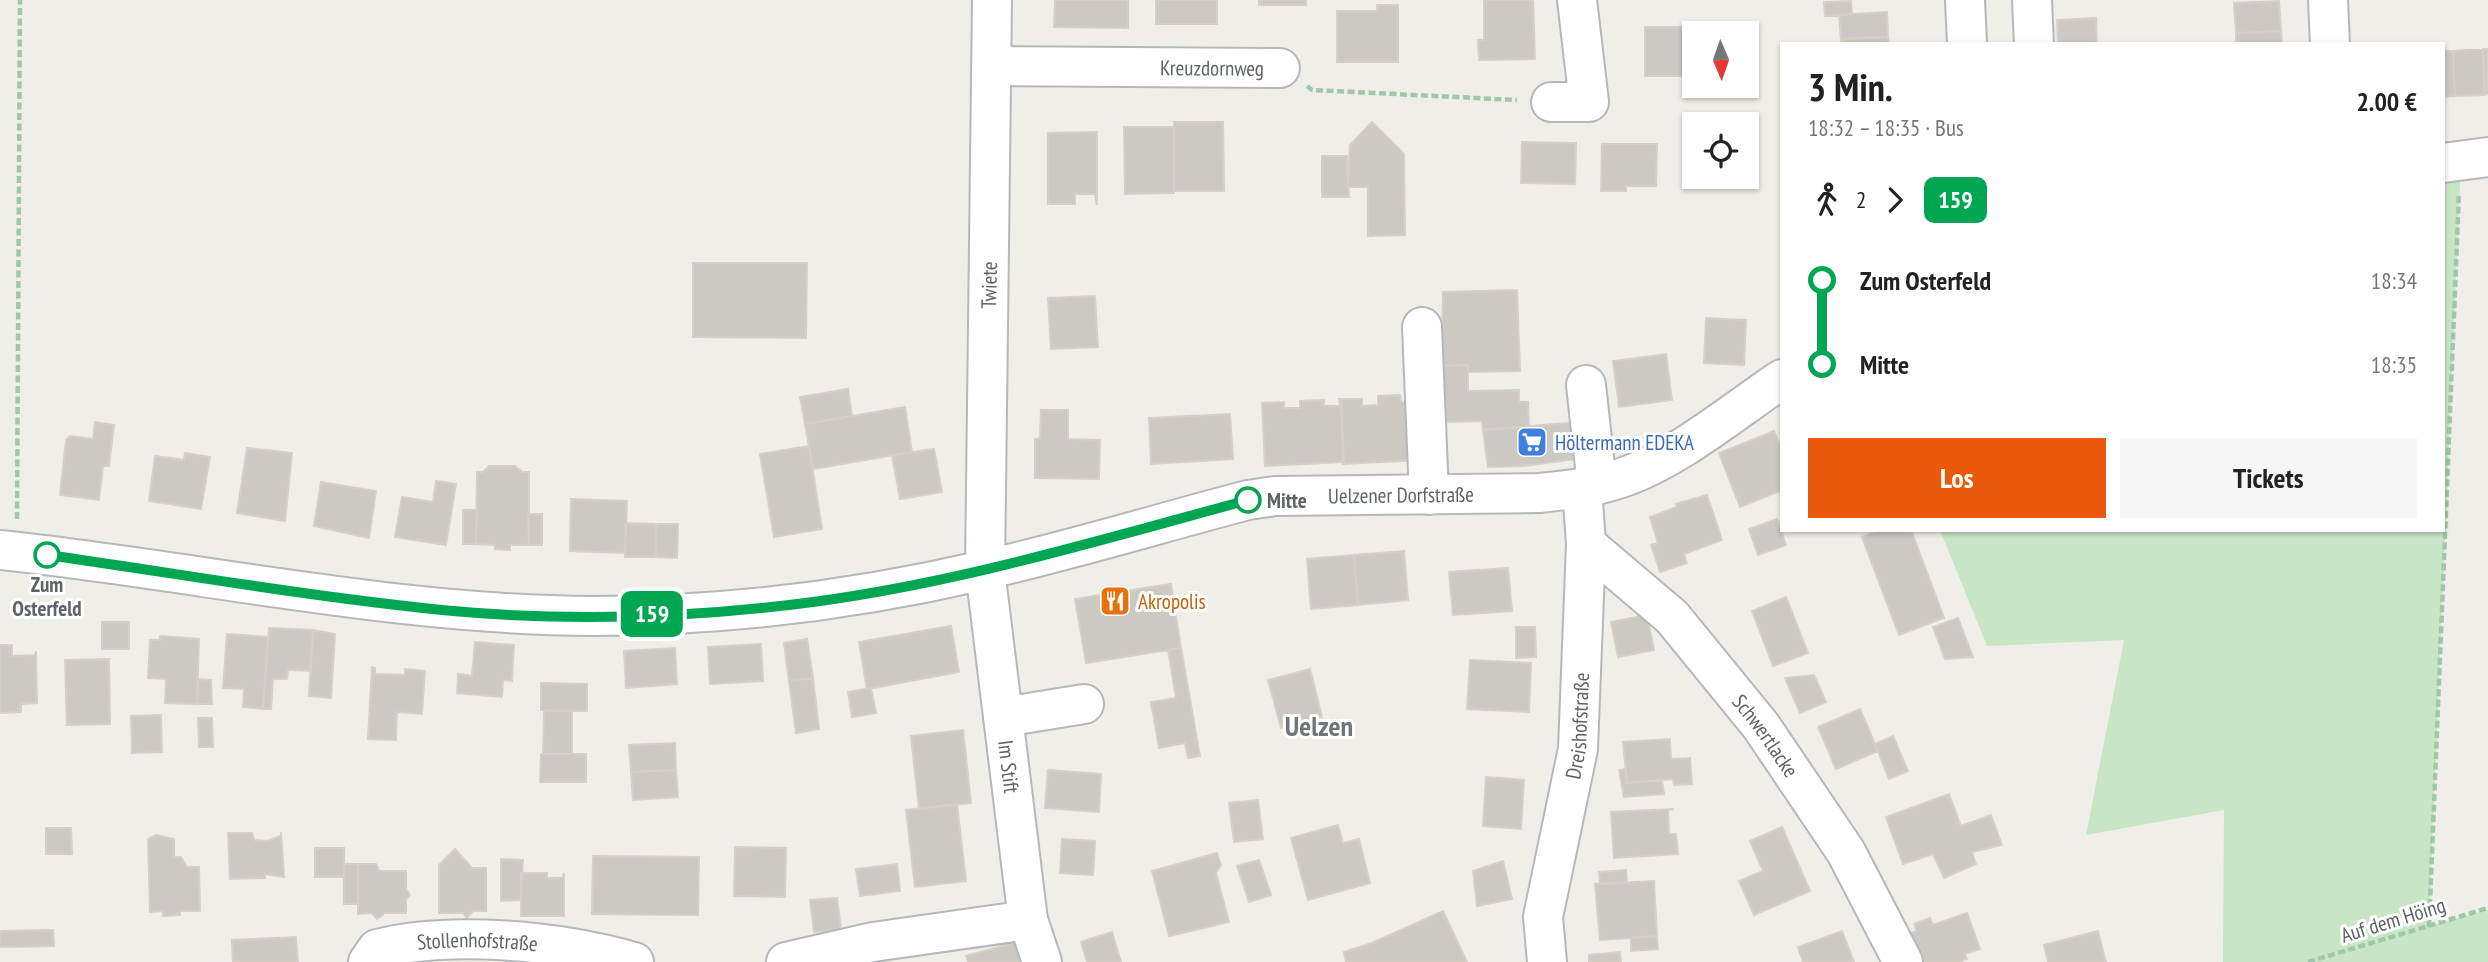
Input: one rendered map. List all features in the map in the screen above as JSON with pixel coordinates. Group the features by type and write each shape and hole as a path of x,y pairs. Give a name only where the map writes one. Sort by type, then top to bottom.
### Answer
{"street":[{"name":"Twiete","path":"985,570 992,0"},
{"path":"1551,102 1602,102 1577,0"},
{"path":"1965,0 1967,42"},
{"path":"2032,0 2034,42"},
{"path":"2328,0 2330,42"},
{"name":"Kreuzdornweg","path":"992,66 1280,68"},
{"path":"1422,327 1429,495"},
{"name":"Uelzener Dorfstraße","path":"8,551 311,594 455,611 593,616 789,605 880,592 985,570 1248,500 1275,496 1539,493 1589,486 1626,477 1662,459 1780,380"},
{"name":"Dreishofstraße","path":"1547,962 1543,917 1578,749 1589,486 1586,384"},
{"name":"Schwertlacke","path":"1586,544 1672,617 1761,726 1846,852 1903,962"},
{"name":"Im Stift","path":"985,570 1028,920 1042,962"},
{"path":"1003,717 1084,704"},
{"path":"786,962 873,942 1028,920"},
{"name":"Stollenhofstraße","path":"368,962 377,949 427,941 539,942 596,951 634,962"}],"path":[{"path":"8,551 20,0"},
{"name":"Kreuzdornweg","path":"1280,68 1312,90 1551,102"},
{"path":"2429,927 2464,160"},
{"name":"Auf dem Höing","path":"2308,962 2488,908"}],"green space":[{"path":"2461,161 2429,926 2488,910 2488,962 2223,962 2224,810 2086,835 2124,640 1987,646 1941,532 2445,532 2445,163"}],"building":[{"path":"1055,0 1128,0 1128,28 1054,27"},
{"path":"1156,0 1217,0 1217,24 1156,24"},
{"path":"1259,0 1306,0 1306,5 1259,5"},
{"path":"1484,0 1533,0 1535,59 1479,60 1478,40 1484,40"},
{"path":"1851,1 1852,14 1825,16 1824,2"},
{"path":"2279,1 2281,31 2236,33 2234,3"},
{"path":"1377,5 1398,5 1398,62 1337,62 1337,11 1377,11"},
{"path":"1887,12 1888,37 1841,39 1839,15"},
{"path":"2096,18 2097,42 2058,42 2057,20"},
{"path":"1645,27 1682,27 1682,76 1645,76"},
{"path":"2281,31 2282,42 2236,42 2236,33"},
{"path":"1888,37 1889,42 1841,42 1841,39"},
{"path":"2483,49 2485,95 2455,96 2453,51"},
{"path":"2483,49 2488,49 2488,94 2485,95"},
{"path":"2445,51 2453,51 2455,96 2445,97"},
{"path":"1174,122 1223,122 1224,191 1174,191"},
{"path":"1372,122 1404,154 1405,235 1368,236 1368,187 1348,187 1350,145"},
{"path":"1124,127 1174,127 1174,193 1125,194"},
{"path":"1097,132 1097,205 1095,194 1075,194 1075,204 1048,204 1048,133"},
{"path":"1522,142 1576,143 1575,184 1521,183"},
{"path":"1602,144 1657,144 1656,186 1626,186 1626,191 1601,191"},
{"path":"1322,156 1347,156 1349,197 1322,197"},
{"path":"693,263 807,263 806,338 693,337"},
{"path":"1517,290 1520,371 1468,372 1468,365 1442,366 1443,292"},
{"path":"1095,296 1098,347 1051,349 1048,298"},
{"path":"1706,318 1746,320 1744,365 1704,363"},
{"path":"1666,354 1672,400 1619,407 1613,361"},
{"path":"1468,365 1468,391 1519,390 1519,402 1528,402 1529,427 1483,430 1482,421 1442,422 1442,366"},
{"path":"848,389 852,416 805,424 800,397"},
{"path":"1400,395 1401,402 1416,401 1421,460 1343,464 1341,399 1362,399 1362,406 1378,405 1378,396"},
{"path":"1341,399 1344,462 1265,466 1262,403 1284,402 1284,408 1300,408 1300,401 1324,400 1324,406 1340,406"},
{"path":"905,407 912,452 813,469 805,424"},
{"path":"1041,410 1068,410 1068,439 1100,440 1099,479 1035,478 1035,439 1040,438"},
{"path":"1230,414 1233,459 1151,464 1149,418"},
{"path":"95,422 114,425 109,466 103,466 99,500 60,495 66,440 70,436 93,439"},
{"path":"1580,422 1584,458 1524,466 1488,467 1483,430"},
{"path":"1774,431 1780,446 1780,491 1740,507 1719,453"},
{"path":"809,446 822,529 774,537 760,454"},
{"path":"247,448 292,453 285,521 237,513"},
{"path":"934,449 942,492 900,499 892,455"},
{"path":"185,453 210,457 201,509 149,501 155,456 184,460"},
{"path":"489,466 515,466 522,472 529,472 529,545 510,545 510,550 495,549 495,545 476,544 477,472 483,472"},
{"path":"436,481 456,484 446,545 395,537 402,497 433,502"},
{"path":"321,482 376,491 369,538 314,526"},
{"path":"1707,495 1722,540 1684,554 1687,563 1660,572 1651,545 1658,543 1650,517 1677,507 1676,504"},
{"path":"571,499 627,501 625,553 570,551"},
{"path":"463,510 477,510 476,544 463,544"},
{"path":"528,514 542,514 542,545 529,545"},
{"path":"1777,519 1786,545 1758,555 1749,529"},
{"path":"626,523 656,524 656,557 625,557"},
{"path":"656,524 678,524 677,558 656,557"},
{"path":"1875,532 1912,532 1944,618 1899,635 1862,537"},
{"path":"1404,551 1408,600 1358,605 1354,555"},
{"path":"1354,555 1358,605 1311,609 1307,559"},
{"path":"1508,568 1512,611 1453,615 1449,572"},
{"path":"1171,584 1181,648 1086,663 1075,599"},
{"path":"1786,597 1808,653 1773,666 1752,611"},
{"path":"1647,615 1654,650 1618,657 1611,622"},
{"path":"1958,618 1973,657 1945,659 1933,627"},
{"path":"102,622 129,622 129,649 102,649"},
{"path":"951,626 959,672 867,689 859,642"},
{"path":"1516,627 1535,627 1536,657 1516,658"},
{"path":"269,628 313,630 310,671 288,670 287,679 273,679 271,709 263,709"},
{"path":"313,630 335,634 331,698 309,696"},
{"path":"227,634 268,637 263,709 243,707 244,689 223,688"},
{"path":"160,636 199,639 197,704 165,703 166,679 148,678 150,640 160,640"},
{"path":"807,639 813,678 789,681 784,643"},
{"path":"475,642 514,645 512,681 503,680 502,697 457,693 458,674 472,676"},
{"path":"761,644 763,681 710,684 708,647"},
{"path":"0,645 12,645 12,656 35,655 36,651 37,703 21,704 21,712 0,713"},
{"path":"675,648 677,684 626,688 624,651"},
{"path":"1181,648 1200,756 1188,758 1185,743 1159,748 1151,702 1176,698 1168,650"},
{"path":"109,659 110,724 67,725 65,660"},
{"path":"1470,660 1531,663 1529,712 1467,709"},
{"path":"372,667 375,668 375,674 405,675 405,669 425,671 422,714 397,712 396,740 368,739"},
{"path":"1310,669 1322,717 1281,728 1268,680"},
{"path":"1814,675 1826,702 1800,713 1785,678"},
{"path":"813,678 819,729 796,733 789,681"},
{"path":"198,679 211,680 212,704 197,704"},
{"path":"541,683 587,684 587,711 541,710"},
{"path":"871,688 876,713 852,717 848,692"},
{"path":"1860,709 1878,751 1836,769 1818,727"},
{"path":"544,711 572,711 572,754 543,754"},
{"path":"161,715 162,752 132,753 131,716"},
{"path":"198,718 212,718 213,747 199,747"},
{"path":"963,730 971,803 919,809 911,736"},
{"path":"1893,736 1908,771 1889,779 1875,744"},
{"path":"1670,739 1671,759 1690,758 1692,784 1674,785 1673,779 1627,783 1623,742"},
{"path":"675,743 676,770 631,772 629,745"},
{"path":"541,754 586,754 586,782 540,782"},
{"path":"1625,769 1627,783 1662,780 1664,794 1624,797 1619,770"},
{"path":"676,770 678,797 633,800 631,772"},
{"path":"1048,770 1101,774 1099,812 1045,808"},
{"path":"1486,777 1524,780 1521,829 1483,826"},
{"path":"1949,794 1961,826 1991,815 2002,845 1972,852 1976,864 1944,878 1933,854 1903,864 1886,817"},
{"path":"1258,800 1263,839 1234,842 1229,803"},
{"path":"957,804 966,881 915,887 906,810"},
{"path":"1674,809 1668,810 1669,834 1676,834 1678,854 1614,858 1611,812"},
{"path":"1338,825 1343,843 1359,839 1370,883 1308,900 1291,838"},
{"path":"1782,827 1810,891 1754,915 1739,881 1763,871 1750,841"},
{"path":"46,828 71,828 72,854 46,854"},
{"path":"281,832 284,877 265,874 265,878 230,879 228,833 252,833 254,840 267,841 281,836"},
{"path":"156,835 174,839 174,857 181,857 187,867 199,867 200,911 180,911 180,915 163,916 163,911 150,912 148,839"},
{"path":"1062,839 1095,841 1093,875 1060,873"},
{"path":"735,847 786,848 785,897 734,896"},
{"path":"315,848 344,848 344,877 315,877"},
{"path":"455,849 472,868 486,868 486,911 473,911 467,918 463,913 439,913 439,865"},
{"path":"1217,853 1221,865 1216,873 1229,922 1169,936 1152,871"},
{"path":"593,856 699,857 698,915 592,914"},
{"path":"501,859 523,860 521,900 501,901"},
{"path":"1259,860 1271,895 1249,902 1237,866"},
{"path":"1503,861 1512,899 1477,906 1473,871"},
{"path":"344,864 358,864 358,904 344,904"},
{"path":"358,864 376,864 379,871 406,871 406,889 410,895 406,900 406,913 385,913 377,919 372,913 358,914"},
{"path":"897,864 900,891 860,896 856,869"},
{"path":"1626,870 1627,883 1600,884 1599,872"},
{"path":"521,873 547,873 547,878 563,878 564,873 564,916 521,916"},
{"path":"1654,881 1657,936 1600,940 1595,884"},
{"path":"837,898 841,929 814,932 810,900"},
{"path":"1443,911 1467,962 1346,962 1344,952 1372,943"},
{"path":"1967,913 1980,949 1965,954 1967,959 1959,962 1913,962 1903,936 1917,931 1914,924 1930,918 1933,925"},
{"path":"53,930 54,946 0,947 0,931"},
{"path":"1842,931 1854,962 1803,962 1798,947"},
{"path":"2098,931 2106,962 2048,962 2044,945"},
{"path":"1112,932 1121,962 1087,962 1081,942"},
{"path":"1657,936 1658,949 1631,951 1631,938"},
{"path":"296,937 298,962 233,962 232,940"},
{"path":"1017,942 1023,962 968,962 966,956"},
{"path":"1620,952 1621,962 1589,962 1589,955"}],"bus line":[{"name":"159","path":"47,555 311,594 455,611 593,616 682,613 789,605 880,592 985,570 1248,500"}],"place":[{"name":"Höltermann EDEKA","path":"1532,442"},
{"name":"Mitte","path":"1248,500"},
{"name":"Zum Osterfeld","path":"47,555"},
{"name":"Akropolis","path":"1115,601"}],"district":[{"name":"Uelzen","path":"1319,725"}]}
